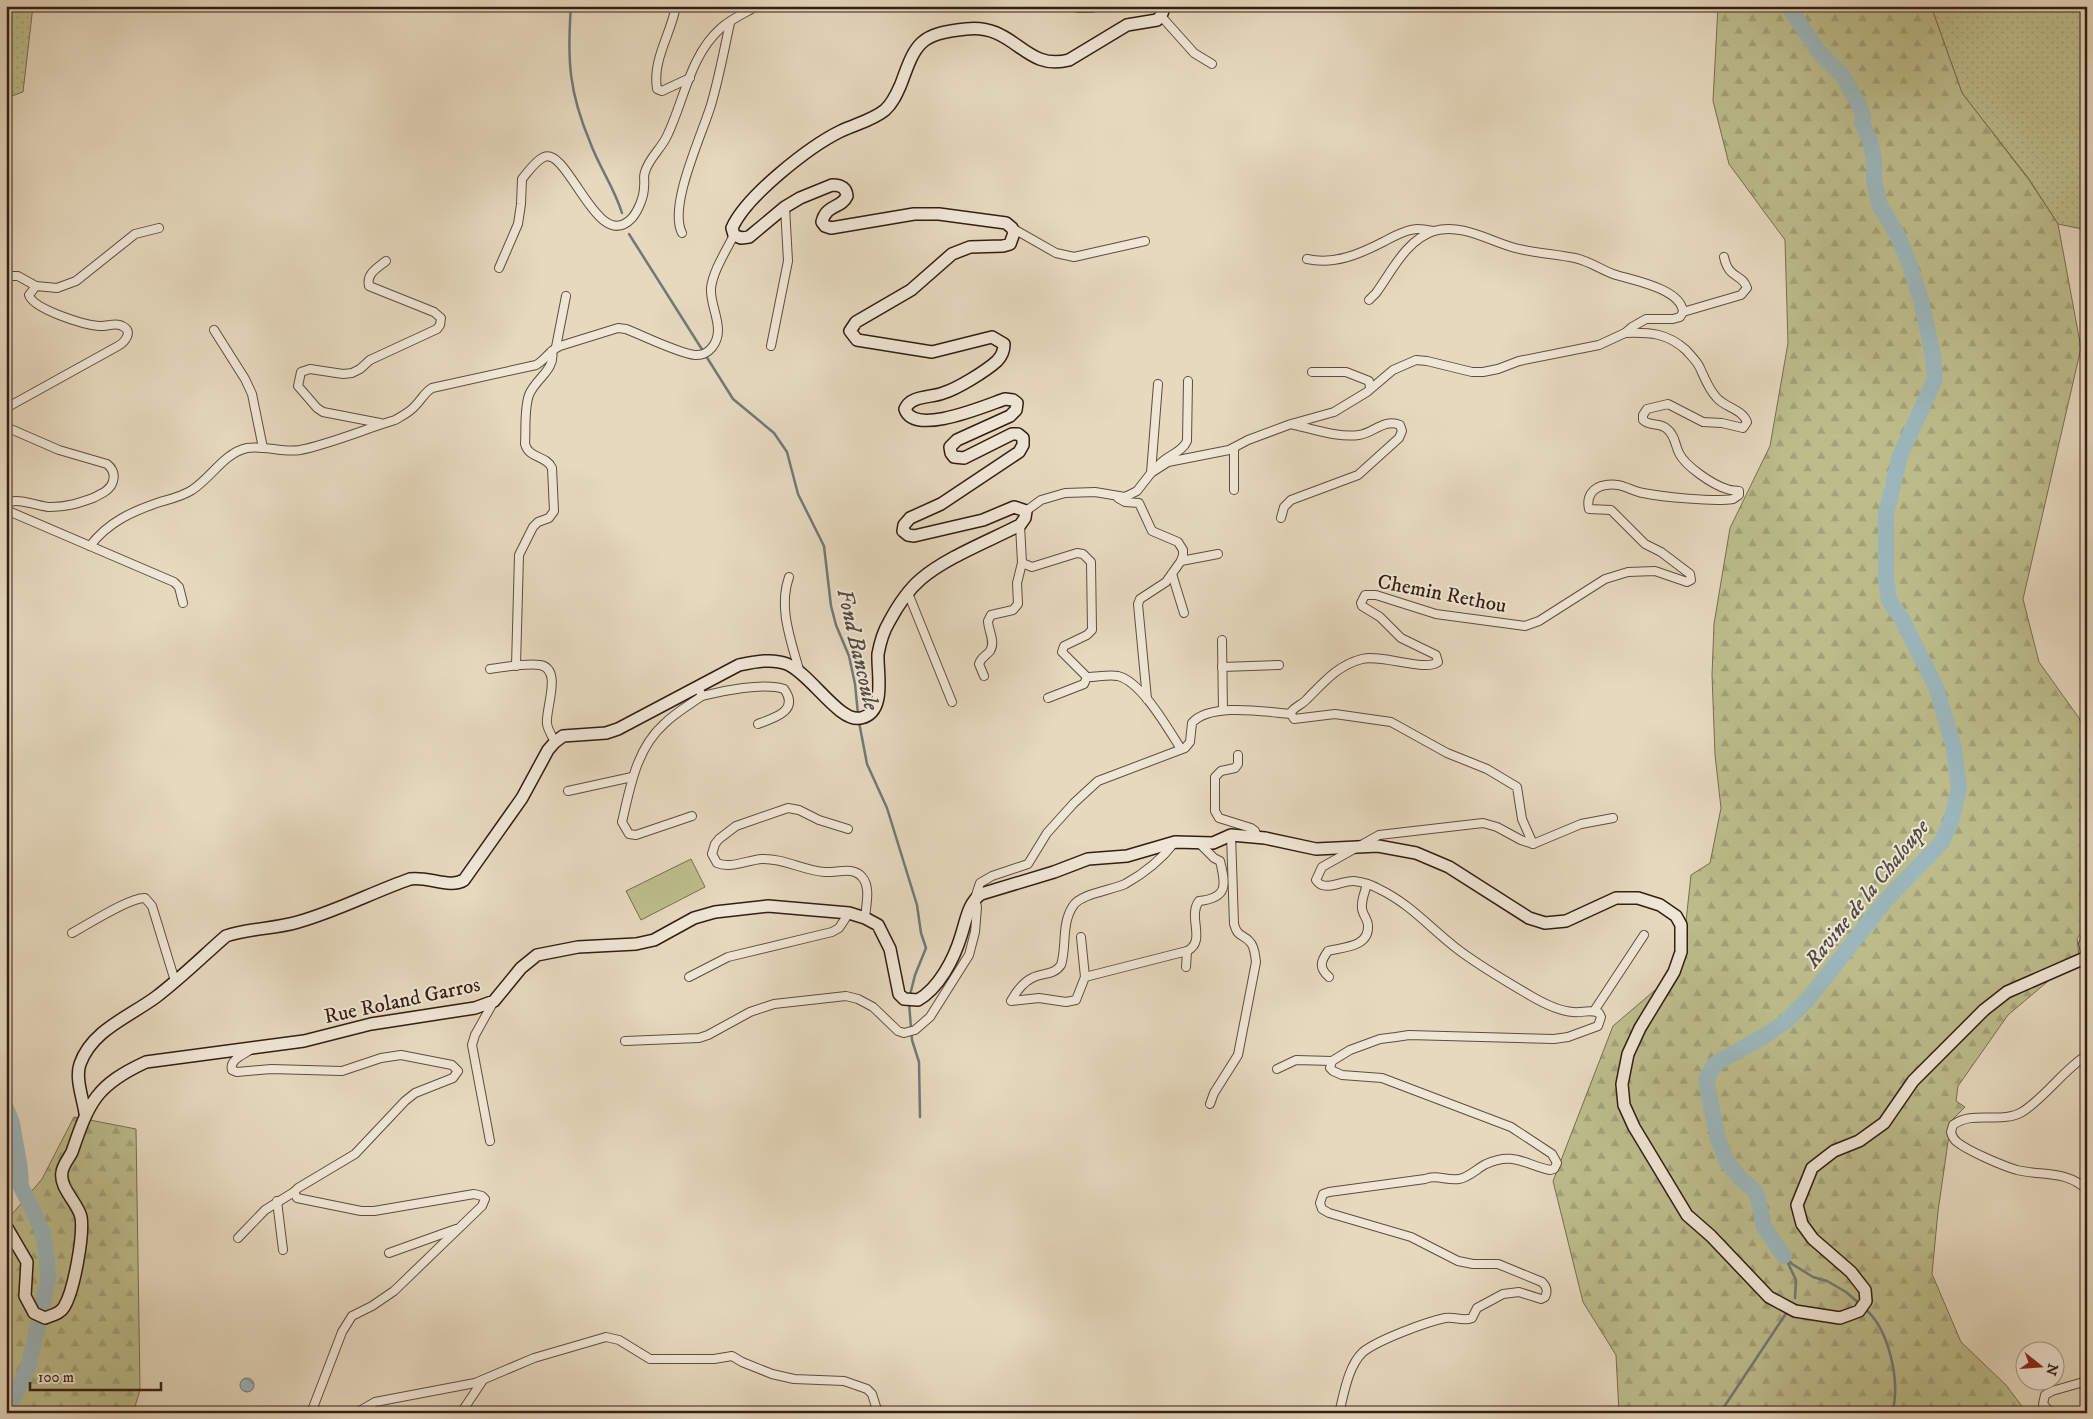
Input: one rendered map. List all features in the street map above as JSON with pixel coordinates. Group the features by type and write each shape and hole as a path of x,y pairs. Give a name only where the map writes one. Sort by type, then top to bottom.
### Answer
{"main road":[{"path":"1078,6 1092,6"},
{"path":"85,1113 79,1066 88,1048 98,1036 156,997 226,936 299,922 410,879 420,877 446,883 460,883 468,876 522,798 548,750 563,736 606,733 618,729 700,692 739,665 755,662 786,663 799,670 841,713 854,719 860,719 875,709 878,695 878,665 883,635 889,621 908,594 920,580 936,568 1020,525 1025,518 1026,512 1014,507 983,520 914,536 908,535 903,531 904,525 910,518 941,504 1019,452 1023,445 1023,438 1018,434 1012,434 964,458 954,457 950,453 950,447 957,440 1010,416 1016,410 1017,404 1013,400 1005,399 956,416 930,421 907,414 908,404 915,399 932,397 957,387 998,360 1004,351 1004,344 992,337 942,351 922,352 857,340 850,332 856,322 911,290 952,254 970,247 1010,244 1014,237 1012,228 1006,223 939,214 914,214 831,228 825,226 822,222 823,216 826,211 840,204 847,196 843,186 832,185 800,198 785,207 749,237 741,238 734,235 732,228 736,219 787,166 829,138 870,119 886,109 896,95 910,59 919,43 931,35 982,28 1011,39 1042,61 1060,63 1069,60 1127,25 1157,20 1163,11"},
{"path":"975,898 988,892 1054,872 1079,861 1134,854 1174,842 1213,843 1231,835 1257,836 1316,849 1378,846 1400,849 1449,868 1512,909 1544,923 1566,921 1606,901 1625,897 1650,901 1670,910 1681,925 1683,936 1681,952 1674,972 1640,1028 1628,1054 1622,1084 1624,1105 1634,1128 1687,1215 1711,1236 1769,1297 1795,1311 1840,1318 1859,1311 1866,1300 1864,1290 1851,1272 1813,1239 1802,1224 1797,1205 1812,1168 1834,1152 1859,1141 1884,1123 1913,1081 1984,1010 2007,992 2087,957"},
{"name":"Rue Roland Garros","path":"6,1226 27,1262 24,1289 25,1296 34,1313 45,1318 57,1314 64,1307 70,1294 81,1238 81,1216 62,1180 62,1171 70,1157 85,1113 99,1092 125,1071 146,1062 304,1041 371,1024 474,1008 494,1001 521,968 537,955 578,947 636,944 654,940 694,918 715,912 768,906 849,914 865,918 878,925 890,949 899,994 904,999 918,1000 931,990 950,962 975,898"}],"street":[{"path":"676,6 662,48 657,89 662,91 690,78"},
{"path":"499,268 518,224 522,179 544,157 549,156 560,163 598,217 608,223 617,224 625,223 632,217 639,207 645,187 644,173 667,136 699,55 722,28 757,6"},
{"path":"1163,11 1194,53 1212,64"},
{"path":"682,233 678,218 681,197 711,104 730,22"},
{"path":"771,346 788,261 785,207"},
{"path":"6,276 18,276 36,286 57,288 76,281 135,234 159,228"},
{"path":"1012,228 1056,253 1074,257 1145,241"},
{"path":"1307,259 1320,262 1335,261 1416,229 1435,231 1453,229 1518,249 1589,262 1611,274 1666,291 1677,299 1683,312"},
{"path":"1369,300 1412,243 1421,236 1435,231"},
{"path":"90,546 100,534 123,518 142,508 194,489 226,459 246,448 302,450 383,424 408,413 425,392 432,388 536,364 543,361 554,349 618,328 626,329 696,355 710,351 715,345 718,330 711,290 712,283 734,235"},
{"path":"1154,471 1180,459 1222,452 1291,424 1334,412 1393,370 1416,360 1472,372 1498,369 1519,361 1585,349 1612,340 1646,320 1673,319 1680,316 1683,312 1741,295 1747,288 1746,282 1729,271 1724,257"},
{"path":"383,424 323,412 301,391 298,381 301,372 310,369 343,374 352,373 370,360 437,329 440,325 441,318 434,312 369,286 368,282 371,274 386,261"},
{"path":"6,408 125,342 128,336 127,329 124,326 118,324 102,326 80,323 34,304 29,295 36,286"},
{"path":"516,666 519,555 533,527 538,522 552,516 555,506 550,464 532,454 525,444 528,399 532,388 552,363 566,296"},
{"path":"214,330 245,379 252,394 263,448"},
{"name":"Chemin Rethou","path":"1291,714 1294,708 1305,702 1331,674 1348,664 1374,657 1429,666 1438,662 1436,655 1401,638 1380,617 1362,606 1361,602 1366,595 1376,595 1436,614 1525,626 1539,621 1605,579 1616,575 1655,571 1687,582 1691,580 1690,574 1661,552 1645,544 1611,510 1589,509 1590,493 1594,489 1607,485 1620,484 1631,490 1655,495 1733,499 1739,495 1739,491 1728,490 1718,485 1688,465 1679,453 1674,437 1668,429 1648,424 1643,420 1643,415 1647,409 1668,404 1708,424 1722,423 1739,428 1745,426 1746,422 1741,413 1726,406 1717,398 1706,384 1694,358 1671,338 1646,332 1625,333"},
{"path":"1312,372 1346,372 1369,381 1370,388"},
{"path":"1026,512 1041,500 1065,493 1095,492 1126,497 1134,494 1167,457 1182,449 1187,442 1188,381"},
{"path":"1154,471 1158,384"},
{"path":"1281,518 1284,507 1291,500 1358,475 1399,438 1402,431 1400,425 1392,422 1360,435 1349,435 1291,424"},
{"path":"6,427 59,450 107,464 111,467 113,474 113,482 109,489 73,506 50,507 14,501 6,504"},
{"path":"1234,448 1234,490"},
{"path":"1111,495 1126,502 1135,502 1141,505 1152,531 1178,542 1182,546 1183,555 1181,561 1172,574 1161,587 1146,595 1138,604 1147,699"},
{"path":"6,510 174,582 179,587 183,603"},
{"path":"984,676 979,664 992,644 988,621 991,615 1013,610 1018,604 1017,583 1022,563 1020,525"},
{"path":"1022,563 1032,567 1078,553 1083,554 1091,562 1092,630 1087,635 1064,646 1062,650 1087,677 1118,676 1126,680 1157,711 1181,749"},
{"path":"1181,561 1218,554"},
{"path":"1172,574 1184,612"},
{"path":"789,577 784,603 786,619 799,670"},
{"path":"908,594 952,702"},
{"path":"1222,640 1223,710"},
{"path":"1222,667 1279,664"},
{"path":"490,669 540,665 547,668 552,678 547,723 555,742"},
{"path":"1048,698 1084,684 1087,677"},
{"path":"692,816 636,836 629,834 622,822 632,777 643,752 663,725 700,692 776,687 784,689 789,702 787,710 781,715 758,724"},
{"path":"625,1041 699,1038 750,1012 774,1004 846,996 858,999 873,1007 898,1031 904,1033 916,1030 930,1017 969,955 976,932 975,898 977,888 984,879 1028,864 1047,833 1074,803 1098,781 1181,749 1190,742 1191,727 1196,719 1223,710 1291,714 1294,719 1299,720 1318,715 1335,714 1391,722 1446,753 1475,763 1510,781 1517,787 1522,818 1533,844"},
{"path":"1238,755 1236,768 1221,771 1215,777 1215,811 1219,818 1251,828 1257,836"},
{"path":"568,791 632,777"},
{"path":"848,829 819,820 799,810 788,808 736,826 719,839 715,844 712,854 717,863 726,866 762,859 786,862 824,872 853,871 862,877 865,883 867,892 865,918"},
{"path":"1277,1069 1296,1060 1332,1061 1350,1050 1380,1040 1409,1035 1562,1038 1598,1026 1601,1017 1594,1011 1574,1013 1533,998 1459,950 1418,914 1392,896 1367,884 1347,881 1322,886 1316,880 1322,867 1379,835 1483,824 1497,827 1521,840 1533,844 1581,824 1613,818"},
{"path":"1210,1104 1238,1055 1256,962 1254,947 1251,942 1238,934 1234,924 1231,835"},
{"path":"1081,937 1085,977 1076,1000 1066,1002 1039,998 1011,1001 1022,985 1031,978 1052,973 1061,965 1066,924 1073,905 1077,900 1113,888 1132,879 1162,858 1174,842"},
{"path":"1085,977 1186,951 1195,945 1197,938 1194,912 1197,904 1213,900 1221,893 1224,884 1220,861 1214,858 1199,843"},
{"path":"1329,977 1322,971 1321,964 1328,952 1364,941 1367,936 1368,926 1361,905 1367,884"},
{"path":"72,933 120,907 145,898 152,906 175,981"},
{"path":"689,977 728,956 832,932 838,928 849,914"},
{"path":"2087,933 2084,944 2087,957"},
{"path":"1594,1011 1644,935"},
{"path":"1186,951 1186,967"},
{"path":"490,1141 472,1045 474,1035 494,1001"},
{"path":"238,1238 265,1210 277,1201 355,1154 415,1093 453,1078 458,1072 452,1065 401,1055 380,1058 342,1071 271,1069 237,1072 232,1070 232,1062 256,1047"},
{"path":"2087,1055 2022,1111 2007,1116 1965,1119 1953,1125 1951,1132 1957,1143 2010,1167 2024,1171 2065,1176 2079,1183 2087,1190"},
{"path":"1332,1061 1330,1068 1337,1074 1382,1078 1511,1127 1552,1154 1556,1163 1554,1169 1550,1170 1523,1160 1503,1159 1492,1161 1459,1179 1435,1176 1425,1180 1323,1194 1320,1203 1322,1208 1329,1213 1411,1237 1466,1264 1498,1264 1542,1282 1546,1286 1547,1292 1545,1297 1541,1299 1519,1292 1503,1294 1477,1308 1472,1318 1465,1320 1450,1317 1434,1320 1390,1338 1364,1352 1358,1359 1348,1379 1339,1413"},
{"path":"294,1192 297,1198 302,1200 361,1211 374,1211 474,1194 482,1196 485,1200 484,1204 394,1291 372,1306 352,1316 342,1332 311,1413"},
{"path":"277,1201 283,1250"},
{"path":"389,1253 459,1228"},
{"path":"356,1413 375,1402 468,1385 534,1358 606,1337 612,1337 650,1359 714,1359 732,1356 742,1362 783,1377 844,1381 856,1384 872,1394 878,1413"},
{"path":"461,1413 483,1380"},
{"path":"2050,1413 2043,1404 2045,1395 2052,1391 2087,1381"}],"green space":[{"path":"6,6 33,6 23,92 6,98"},
{"path":"1718,6 1931,6 1962,93 2029,180 2058,224 2081,348 2023,599 2039,662 2079,718 2087,733 2087,924 2077,939 2079,955 2008,1015 1958,1086 1956,1101 1965,1107 1951,1121 1938,1211 1932,1274 1961,1342 2006,1385 2027,1413 1619,1413 1616,1355 1583,1302 1553,1181 1613,1026 1681,968 1691,875 1710,863 1721,808 1715,755 1712,675 1714,624 1730,528 1770,446 1788,343 1785,240 1729,164 1713,101"},
{"path":"1931,6 2087,6 2087,230 2058,224 2029,179 1962,93"},
{"path":"691,859 705,887 641,920 626,891"},
{"path":"74,1117 136,1129 140,1390 133,1413 6,1413 6,1230 13,1213 42,1179"}],"water":[{"path":"244,1378 250,1378 254,1385 250,1392 244,1392 240,1388 240,1382"}],"waterway":[{"name":"Fond Bancoule","path":"571,6 569,43 574,91 583,124 622,213"},
{"name":"Ravine de la Chaloupe","path":"1784,1256 1764,1227 1755,1191 1739,1177 1727,1162 1718,1139 1706,1080 1715,1064 1785,1022 1809,998 1886,900 1941,843 1951,822 1959,788 1954,748 1936,687 1902,619 1889,600 1886,579 1886,514 1900,456 1935,379 1933,355 1921,300 1897,234 1880,206 1874,181 1874,159 1870,141 1862,122 1863,115 1859,105 1843,76 1819,52 1788,6"},
{"name":"Fond Bancoule","path":"629,234 703,351"},
{"name":"Fond Bancoule","path":"706,356 733,399 774,433 787,452 798,494 824,546 831,606 836,625 849,656 855,684 858,714"},
{"name":"Fond Bancoule","path":"859,722 867,764 887,808 917,905 921,933 926,948 915,975 910,995"},
{"name":"Fond Bancoule","path":"909,1003 912,1040 919,1062 920,1117"},
{"path":"6,1108 12,1123 20,1169 21,1187 43,1234 48,1280 29,1365 7,1413"},
{"name":"Ravine de la Chaloupe","path":"1784,1256 1792,1264 1813,1277 1827,1281 1846,1292 1860,1304"},
{"path":"1786,1259 1796,1280 1795,1298"},
{"name":"Ravine de la Chaloupe","path":"1864,1308 1880,1328 1891,1356 1895,1386 1892,1413"},
{"path":"1720,1413 1787,1312"}]}
